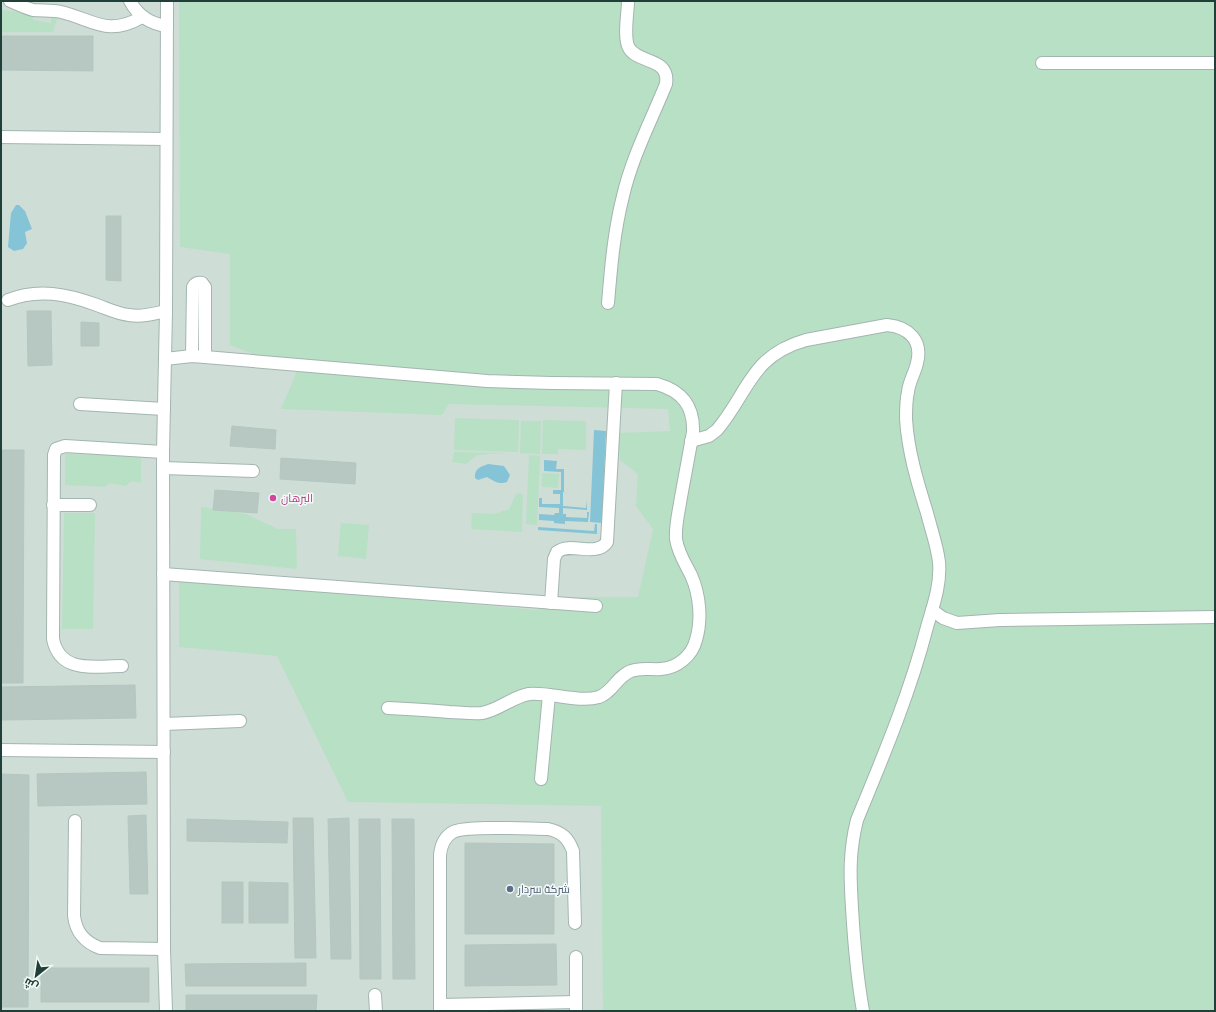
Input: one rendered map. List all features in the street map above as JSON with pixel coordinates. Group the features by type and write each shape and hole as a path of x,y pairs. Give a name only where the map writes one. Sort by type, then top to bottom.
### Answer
{"lane":[{"path":"10,1 28,8 60,12 104,27 121,26 142,16"},
{"path":"130,1 135,10 142,16 158,25 167,26"},
{"path":"166,1011 164,949 163,452 166,311 167,1"},
{"path":"608,303 613,246 623,195 632,165 666,84 664,70 648,60 637,56 630,49 627,40 628,1"},
{"path":"1042,63 1215,63"},
{"path":"1,137 166,139"},
{"path":"192,356 193,287 194,284 199,282 205,287 205,357"},
{"path":"8,300 26,294 45,293 84,300 118,313 129,315 145,315 166,311"},
{"path":"691,441 709,436 717,430 759,367 769,357 792,344 887,325 897,326 906,330 913,337 917,345 919,355 908,391 906,410 908,446 936,544 939,565 938,586 910,686 857,820 853,835 850,864 853,920 856,962 863,1011"},
{"path":"165,359 192,356 487,381 552,384 657,384 666,386 675,391 688,405 692,413 693,423 676,531 680,554 692,577 698,599 699,621 694,646 686,658 674,666 660,669 638,669 631,671 620,678 611,689 600,696 588,698 529,694 520,696 494,709 481,713 388,708"},
{"path":"551,603 554,559 557,552 564,548 599,548 607,542 616,383"},
{"path":"80,404 164,409"},
{"path":"122,666 72,665 64,661 55,647 53,639 54,455 59,447 65,446 163,452"},
{"path":"164,468 252,471"},
{"path":"54,505 90,505"},
{"path":"164,574 596,606"},
{"path":"932,610 943,618 957,623 1007,620 1215,617"},
{"path":"541,779 549,695"},
{"path":"164,724 240,721"},
{"path":"1,750 164,752"},
{"path":"75,821 74,916 75,924 79,933 84,940 91,945 100,948 164,949"},
{"path":"575,923 574,856 570,842 565,836 557,831 548,829 466,829 453,832 443,842 440,855 440,1008 576,1007 576,957"},
{"path":"375,995 376,1011"}],"shaded area":[{"path":"1,1 1215,1 1215,1011 1,1011"}],"green space":[{"path":"179,1 1215,1 1215,1011 603,1011 601,806 348,802 277,656 179,647 179,579 537,610 558,597 638,597 653,529 636,506 638,474 620,460 618,433 670,431 668,409 449,404 442,415 281,409 297,371 230,345 230,254 180,247"},
{"path":"1,10 33,13 33,20 51,23 51,13 58,17 53,32 1,32"},
{"path":"455,418 519,420 518,452 454,450"},
{"path":"543,420 586,421 586,450 558,449 558,454 542,454"},
{"path":"521,421 541,421 540,454 520,453"},
{"path":"454,452 505,453 477,455 466,464 452,462"},
{"path":"65,454 141,455 141,483 132,481 125,486 110,483 104,487 65,485"},
{"path":"529,455 540,456 537,525 526,524"},
{"path":"542,473 559,474 558,488 542,487"},
{"path":"519,493 523,495 522,532 471,529 472,513 495,514 509,509 516,494"},
{"path":"201,507 246,514 278,529 296,529 297,569 200,559"},
{"path":"64,513 95,513 93,629 62,629"},
{"path":"341,523 369,525 366,559 338,556"}],"water":[{"path":"16,205 19,205 25,211 32,229 25,232 27,243 23,249 14,251 8,247 11,213"},
{"path":"594,430 606,431 602,523 590,522"},
{"path":"544,460 557,461 556,469 564,469 564,492 573,493 563,492 563,506 586,508 587,500 587,510 563,508 563,514 566,514 566,517 587,518 587,512 589,512 588,522 565,521 565,524 554,523 554,521 539,520 539,514 554,515 555,513 559,513 559,508 539,507 539,498 542,498 542,504 560,504 560,494 553,494 553,490 561,490 561,472 544,471"},
{"path":"488,464 504,466 510,475 507,482 499,483 487,477 478,480 475,478 477,470"},
{"path":"595,524 597,524 597,534 538,530 538,527 594,531"}],"building":[{"path":"1,36 93,36 93,71 1,70"},
{"path":"106,216 121,216 121,281 106,280"},
{"path":"27,311 51,311 52,365 28,366"},
{"path":"81,322 99,323 99,346 81,346"},
{"path":"232,426 276,430 275,449 230,446"},
{"path":"1,450 24,450 23,683 1,683"},
{"path":"281,458 356,463 355,484 280,479"},
{"path":"215,490 259,493 257,513 213,510"},
{"path":"135,685 136,718 1,720 1,687"},
{"path":"146,772 147,804 38,806 37,774"},
{"path":"1,774 29,775 28,1007 1,1007"},
{"path":"146,815 148,894 130,894 128,816"},
{"path":"293,818 313,818 316,958 295,958"},
{"path":"349,818 351,959 331,959 328,819"},
{"path":"187,819 288,822 287,843 187,841"},
{"path":"359,819 380,819 381,979 360,979"},
{"path":"392,819 414,819 415,979 393,979"},
{"name":"شركة سردار","path":"465,843 554,844 554,934 465,934"},
{"path":"222,882 243,882 243,923 222,923"},
{"path":"249,882 288,883 288,923 249,923"},
{"path":"556,944 557,985 465,986 465,945"},
{"path":"306,963 306,986 186,986 185,964"},
{"path":"41,968 149,968 149,1002 41,1002"},
{"path":"186,995 317,995 316,1011 186,1011"}],"place":[{"name":"البرهان","path":"273,498"},
{"name":"شركة سردار","path":"510,889"}]}
